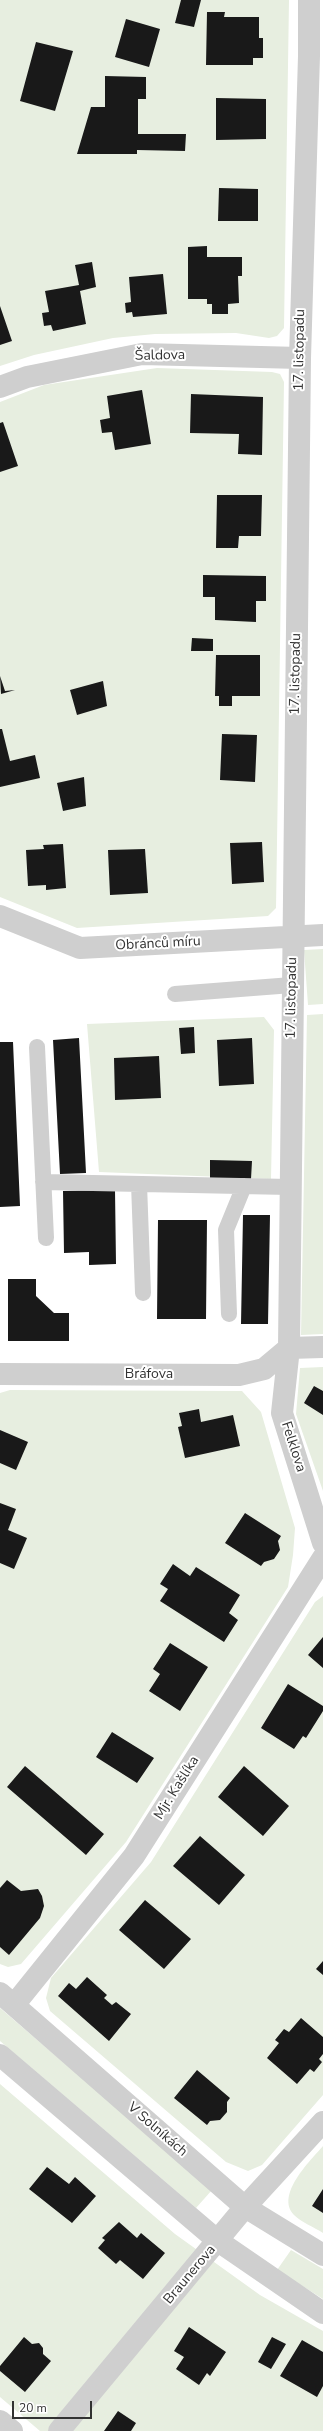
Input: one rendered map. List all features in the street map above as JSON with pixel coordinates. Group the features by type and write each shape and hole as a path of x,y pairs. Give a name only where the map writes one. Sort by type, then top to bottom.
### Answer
{"street":[{"name":"17. listopadu","path":"289,1348 300,358 316,56 309,0"},
{"name":"Šaldova","path":"0,387 28,377 142,354 300,358"},
{"name":"Obránců míru","path":"0,916 80,948 323,935"},
{"path":"289,1348 323,1347"},
{"name":"Bráfova","path":"0,1374 239,1375 264,1369 289,1348"},
{"name":"Felklova","path":"289,1348 282,1413 323,1543"},
{"name":"Mjr. Kašlíka","path":"7,1999 134,1856 323,1558"},
{"name":"V Solníkách","path":"7,1999 245,2207 323,2255"},
{"path":"0,2055 218,2241 323,2313"},
{"name":"Braunerova","path":"59,2431 245,2207 323,2122"},
{"path":"0,2421 12,2431"}],"lane":[{"path":"175,994 292,985"},
{"path":"37,1047 46,1238"},
{"path":"43,1182 290,1187"},
{"path":"139,1184 143,1293"},
{"path":"229,1314 226,1230 244,1186"}],"shaded area":[{"path":"0,0 289,0 284,328 277,336 269,338 236,333 155,334 113,338 34,355 0,366"},
{"path":"157,368 272,372 280,374 284,382 276,908 268,916 77,928 0,897 0,402 44,385"},
{"path":"323,949 323,1004 308,1005 304,950"},
{"path":"323,1014 323,1334 301,1335 307,1015"},
{"path":"264,1017 274,1030 271,1179 99,1172 87,1024"},
{"path":"323,1367 323,1491 296,1414 300,1368"},
{"path":"10,1390 242,1391 261,1412 295,1528 288,1587 126,1842 21,1964 8,1967 0,1964 0,1393"},
{"path":"323,1596 323,2095 262,2165 248,2171 226,2162 50,2011 46,1998 51,1978 151,1862 315,1602"},
{"path":"0,2008 212,2190 196,2208 0,2041"},
{"path":"0,2084 175,2234 260,2295 323,2331 323,2431 40,2431 0,2397"},
{"path":"323,2146 323,2233 294,2215 289,2207 289,2198 291,2188 296,2179"},
{"path":"291,2250 323,2269 323,2299 277,2270"}],"building":[{"path":"181,0 201,0 194,27 175,23"},
{"path":"207,12 225,12 224,17 259,17 259,38 263,38 263,58 253,58 253,65 206,65"},
{"path":"126,19 160,29 149,67 115,57"},
{"path":"36,42 73,51 55,111 20,101"},
{"path":"105,76 146,77 146,99 138,99 138,134 186,134 185,151 137,150 137,154 77,154 91,107 105,107"},
{"path":"216,98 266,99 266,139 216,140"},
{"path":"219,188 258,189 258,221 218,221"},
{"path":"207,246 207,257 242,257 242,276 238,276 239,303 228,304 228,314 212,314 212,304 207,304 207,299 188,299 188,247"},
{"path":"92,262 96,287 80,291 86,324 53,331 51,325 44,326 42,313 49,312 45,291 79,285 75,265"},
{"path":"163,274 167,314 133,317 132,312 126,313 125,303 131,302 129,277"},
{"path":"0,306 12,341 0,345"},
{"path":"142,390 151,444 115,450 112,432 102,433 100,420 110,418 107,396"},
{"path":"191,394 263,397 262,455 238,454 239,434 190,433"},
{"path":"3,422 18,466 0,472 0,423"},
{"path":"217,495 262,495 261,536 239,536 238,548 216,548"},
{"path":"203,575 266,576 266,601 256,601 256,622 215,620 215,597 203,597"},
{"path":"192,638 213,639 213,651 191,651"},
{"path":"216,655 260,655 260,696 232,696 232,706 219,706 219,696 215,696"},
{"path":"0,676 5,691 15,690 1,694"},
{"path":"103,681 107,706 77,715 70,690"},
{"path":"0,729 2,729 10,761 35,755 40,778 0,787"},
{"path":"222,734 257,735 255,782 220,780"},
{"path":"84,777 86,806 63,811 57,783"},
{"path":"262,842 264,882 232,884 230,843"},
{"path":"63,844 66,888 46,890 46,885 28,886 26,850 44,849 43,845"},
{"path":"145,849 148,893 110,895 108,850"},
{"path":"194,1027 195,1053 181,1054 179,1028"},
{"path":"79,1038 86,1173 60,1174 53,1040"},
{"path":"252,1038 254,1084 219,1086 217,1040"},
{"path":"0,1042 13,1042 20,1206 0,1207"},
{"path":"159,1056 161,1098 115,1100 114,1058"},
{"path":"210,1160 252,1161 251,1179 210,1178"},
{"path":"115,1190 116,1264 89,1265 89,1252 64,1253 63,1191"},
{"path":"243,1215 270,1215 268,1324 241,1324"},
{"path":"158,1220 207,1220 206,1319 157,1319"},
{"path":"8,1279 36,1279 36,1296 54,1313 69,1313 69,1341 8,1341"},
{"path":"314,1386 323,1391 323,1415 304,1403"},
{"path":"199,1409 201,1422 233,1415 240,1446 185,1458 178,1427 182,1426 179,1413"},
{"path":"0,1430 28,1442 16,1470 0,1463"},
{"path":"0,1503 16,1509 8,1530 27,1538 14,1569 0,1563"},
{"path":"245,1513 281,1536 278,1541 280,1550 274,1559 264,1562 261,1566 225,1543"},
{"path":"173,1564 190,1576 196,1567 240,1595 229,1613 238,1620 224,1642 160,1601 168,1589 160,1584"},
{"path":"323,1637 323,1668 308,1655"},
{"path":"170,1643 208,1667 180,1711 149,1691 160,1674 153,1669"},
{"path":"288,1684 323,1706 323,1711 306,1738 303,1736 294,1749 261,1728"},
{"path":"112,1732 154,1758 137,1783 96,1757"},
{"path":"25,1766 104,1834 86,1855 7,1787"},
{"path":"244,1766 289,1806 263,1836 218,1797"},
{"path":"200,1836 245,1875 219,1905 173,1866"},
{"path":"7,1880 21,1891 38,1889 42,1896 44,1906 40,1918 9,1955 0,1947 0,1888"},
{"path":"145,1900 191,1939 164,1969 119,1930"},
{"path":"323,1961 323,1975 316,1969"},
{"path":"87,1977 107,1995 104,1998 112,2005 116,2002 131,2014 109,2041 58,1996 69,1983 76,1989"},
{"path":"301,2018 323,2037 323,2054 319,2059 322,2062 314,2072 310,2069 297,2084 267,2058 279,2043 275,2040 284,2029 289,2032"},
{"path":"197,2070 230,2098 227,2102 227,2112 220,2120 210,2121 207,2125 174,2098"},
{"path":"47,2167 69,2184 75,2177 96,2196 72,2223 29,2189"},
{"path":"323,2189 323,2213 312,2206"},
{"path":"119,2222 137,2238 141,2233 165,2253 143,2279 120,2260 116,2264 98,2248 105,2240 102,2238"},
{"path":"189,2327 226,2352 210,2376 207,2373 199,2385 176,2369 184,2357 174,2351"},
{"path":"24,2337 32,2344 39,2343 43,2348 43,2354 51,2361 25,2392 0,2371 0,2366"},
{"path":"272,2337 286,2344 271,2369 258,2362"},
{"path":"302,2340 323,2352 323,2386 317,2397 280,2376"},
{"path":"118,2411 136,2423 131,2431 104,2431"}]}
